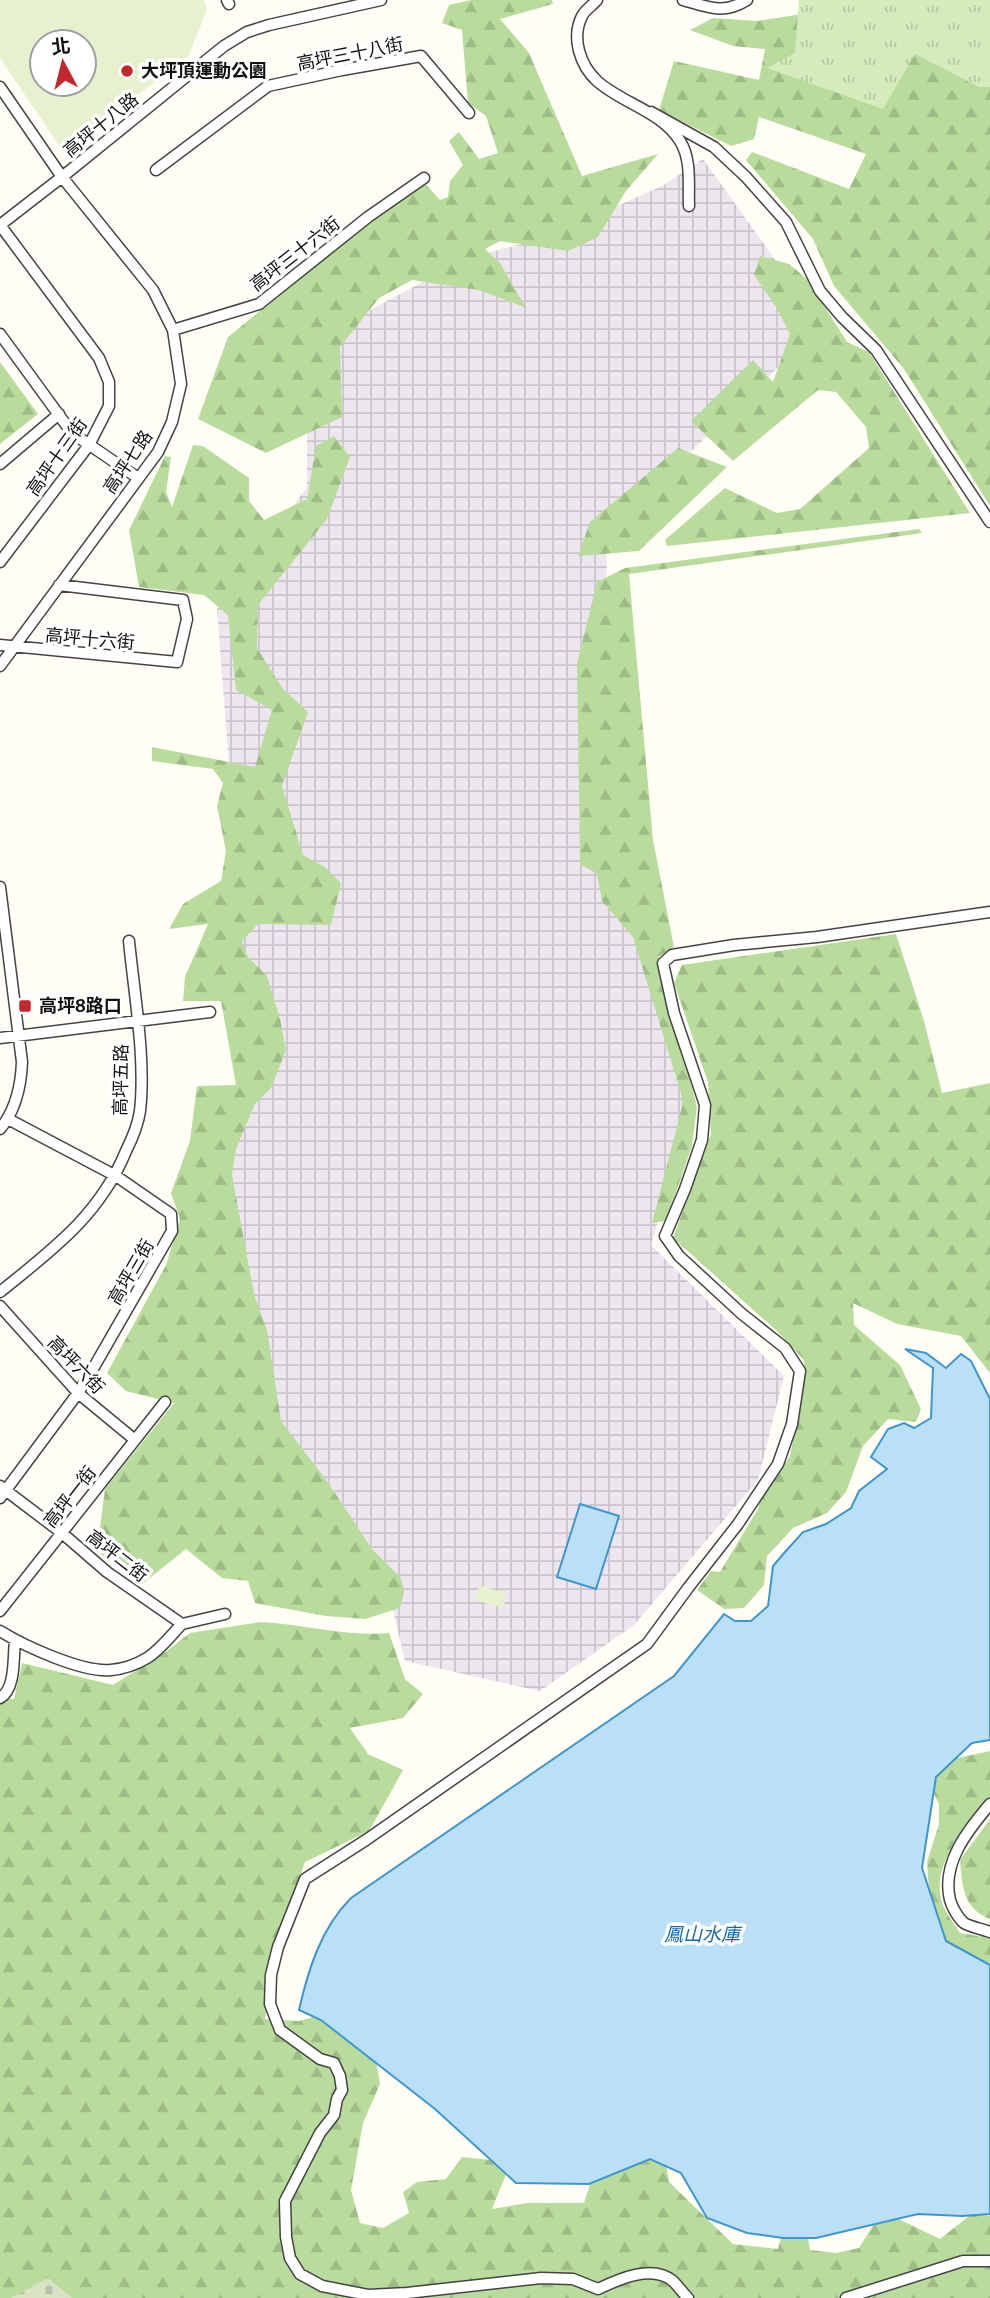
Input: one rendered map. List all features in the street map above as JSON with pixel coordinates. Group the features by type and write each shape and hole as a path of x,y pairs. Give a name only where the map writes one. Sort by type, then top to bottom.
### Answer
{"street":[{"name":"高坪十八路","path":"0,225 224,46 247,32 381,0"},
{"path":"597,0 582,16 576,42 584,63 597,81 714,148 747,177 786,222 820,291 876,350 990,522"},
{"path":"683,0 713,9 747,0"},
{"name":"高坪三十八街","path":"156,170 268,86 342,70 421,56 469,113"},
{"name":"高坪七路","path":"0,87 62,177 153,290 173,330 181,384 172,422 158,452 0,666"},
{"path":"651,112 680,141 688,159 689,205"},
{"name":"高坪三十六街","path":"173,330 258,304 368,217 424,178"},
{"name":"高坪十三街","path":"0,225 99,358 109,382 109,406 89,445 0,562"},
{"path":"0,334 72,433 138,478"},
{"path":"0,464 59,414"},
{"name":"高坪十六街","path":"0,645 177,662 187,619 183,600 59,585"},
{"path":"0,887 2,924 22,1062 19,1091 8,1119 0,1129"},
{"path":"688,2298 671,2280 658,2274 619,2279 598,2289 573,2279 541,2278 472,2287 368,2295 329,2288 300,2274 290,2258 285,2201 320,2133 334,2115 342,2090 334,2063 320,2059 280,2030 270,2004 271,1975 278,1947 305,1879 366,1840 647,1644 738,1524 778,1464 792,1424 800,1371 785,1348 742,1314 688,1264 665,1236 702,1140 705,1105 674,1013 663,963 672,955 734,945 817,937 990,912"},
{"name":"高坪五路","path":"0,1292 81,1224 116,1176 134,1133 140,1112 140,1071 129,941"},
{"path":"0,1038 210,1012"},
{"name":"高坪三街","path":"2,1492 78,1392 145,1283 172,1231 171,1214 116,1176 8,1119"},
{"name":"高坪六街","path":"0,1306 78,1392 135,1440"},
{"name":"高坪一街","path":"0,1611 165,1402"},
{"name":"高坪二街","path":"2,1492 62,1533 107,1572 182,1624"},
{"path":"0,1631 31,1648 94,1669 110,1671 148,1658 182,1624 225,1614"},
{"path":"0,1698 8,1694 12,1685 15,1640"},
{"path":"990,1804 966,1835 952,1859 948,1890 952,1907 964,1923 990,1932"},
{"path":"846,2298 963,2261 990,2261"}],"shaded area":[{"path":"703,159 822,325 606,534 613,862 692,1110 651,1245 784,1376 758,1480 634,1625 540,1691 405,1661 386,1580 255,1443 219,1162 243,1094 230,778 217,609 307,487 307,344 469,257 543,239 662,186"}],"green space":[{"name":"大坪頂運動公園","path":"0,0 204,0 207,10 188,57 63,151 0,58"},
{"path":"471,0 552,0 553,4 500,19 529,53 582,176 658,154 626,191 598,237 568,251 500,241 485,249 500,263 526,308 479,290 412,280 379,298 340,347 342,417 266,453 198,419 228,337 424,182 440,200 448,197 450,181 463,165 449,141 459,132 479,159 498,153 486,116 468,103 462,30 442,23 449,5"},
{"path":"799,0 990,0 990,87 979,87 915,54 883,109 767,68 795,53"},
{"path":"990,0 990,506 904,369 834,286 813,239 746,160 752,152 849,189 866,154 759,117 754,139 731,146 659,110 674,61 759,80 765,49 733,46 690,30 713,18 757,21 815,12"},
{"path":"760,256 789,264 807,279 847,342 869,352 970,513 667,546 665,540 725,488 777,513 800,509 869,448 866,427 836,392 818,390 733,461 691,421 753,360 773,382 790,334 776,307 754,275"},
{"path":"0,362 38,414 0,444"},
{"path":"334,436 350,457 327,519 258,605 257,648 283,689 308,712 282,786 303,855 325,867 341,883 331,925 258,924 242,941 248,957 267,976 286,1050 271,1088 255,1104 236,1149 232,1175 254,1294 267,1330 281,1421 327,1481 372,1549 401,1578 404,1592 400,1608 365,1619 326,1616 255,1603 248,1581 222,1578 186,1549 141,1585 97,1551 105,1489 174,1403 126,1391 107,1373 166,1265 180,1219 171,1193 190,1141 197,1086 236,1085 221,1001 183,1001 185,977 208,924 169,929 183,904 221,881 226,851 217,806 223,783 213,769 152,761 152,747 255,767 272,710 236,690 228,615 204,595 139,587 129,530 165,456 171,457 166,492 172,507 193,445 203,446 249,478 249,501 264,520 307,499 316,446"},
{"path":"678,448 727,467 639,551 578,556 590,522"},
{"path":"919,529 922,533 629,574 653,840 674,947 658,957 697,1107 692,1146 666,1221 652,1223 682,1107 681,1093 633,937 602,901 597,874 580,864 577,664 597,582 625,568"},
{"path":"896,934 924,1021 942,1093 990,1083 990,1373 961,1336 897,1324 853,1303 854,1325 900,1365 921,1409 916,1422 888,1419 863,1446 846,1492 827,1513 793,1528 767,1556 764,1585 744,1608 724,1609 697,1590 711,1571 720,1572 790,1456 805,1378 804,1360 777,1331 673,1238 711,1134 708,1082 674,983 682,965"},
{"path":"480,1585 507,1594 503,1608 475,1600"},
{"path":"260,1622 341,1632 389,1633 405,1679 423,1694 403,1718 350,1728 368,1754 403,1770 369,1831 305,1862 284,1922 265,2019 299,2021 331,2012 368,2014 380,2084 363,2123 351,2190 360,2223 383,2228 409,2213 403,2192 417,2182 446,2179 462,2157 511,2162 492,2209 527,2203 584,2203 591,2181 643,2157 665,2157 669,2182 733,2244 778,2249 782,2233 804,2214 810,2250 836,2253 859,2248 882,2211 940,2239 973,2213 990,2216 990,2298 0,2298 0,1698 14,1699 22,1663 113,1685 190,1633"},
{"path":"990,1751 990,1799 954,1844 942,1871 940,1885 944,1908 960,1933 990,1938 990,1963 954,1955 931,1917 927,1862 939,1824 939,1804 927,1780 943,1761"},
{"path":"990,1819 990,1919 981,1915 969,1903 963,1887 960,1860"},
{"path":"48,2278 72,2298 11,2298"}],"water":[{"name":"鳳山水庫","path":"905,1349 926,1353 946,1368 961,1354 971,1361 990,1399 990,1740 972,1743 936,1777 922,1868 946,1941 990,1965 990,2214 918,2214 816,2238 783,2238 747,2233 707,2218 681,2173 650,2159 589,2184 516,2183 435,2109 321,2020 299,2010 317,1950 331,1923 351,1898 674,1676 724,1614 735,1621 751,1621 768,1606 773,1566 785,1552 803,1532 826,1524 851,1508 859,1491 887,1469 871,1457 888,1429 904,1423 914,1428 931,1418 933,1368"},
{"path":"580,1504 619,1516 596,1589 557,1577"}],"place":[{"name":"大坪頂運動公園","path":"127,71"},
{"name":"高坪8路口","path":"25,1006"}]}
